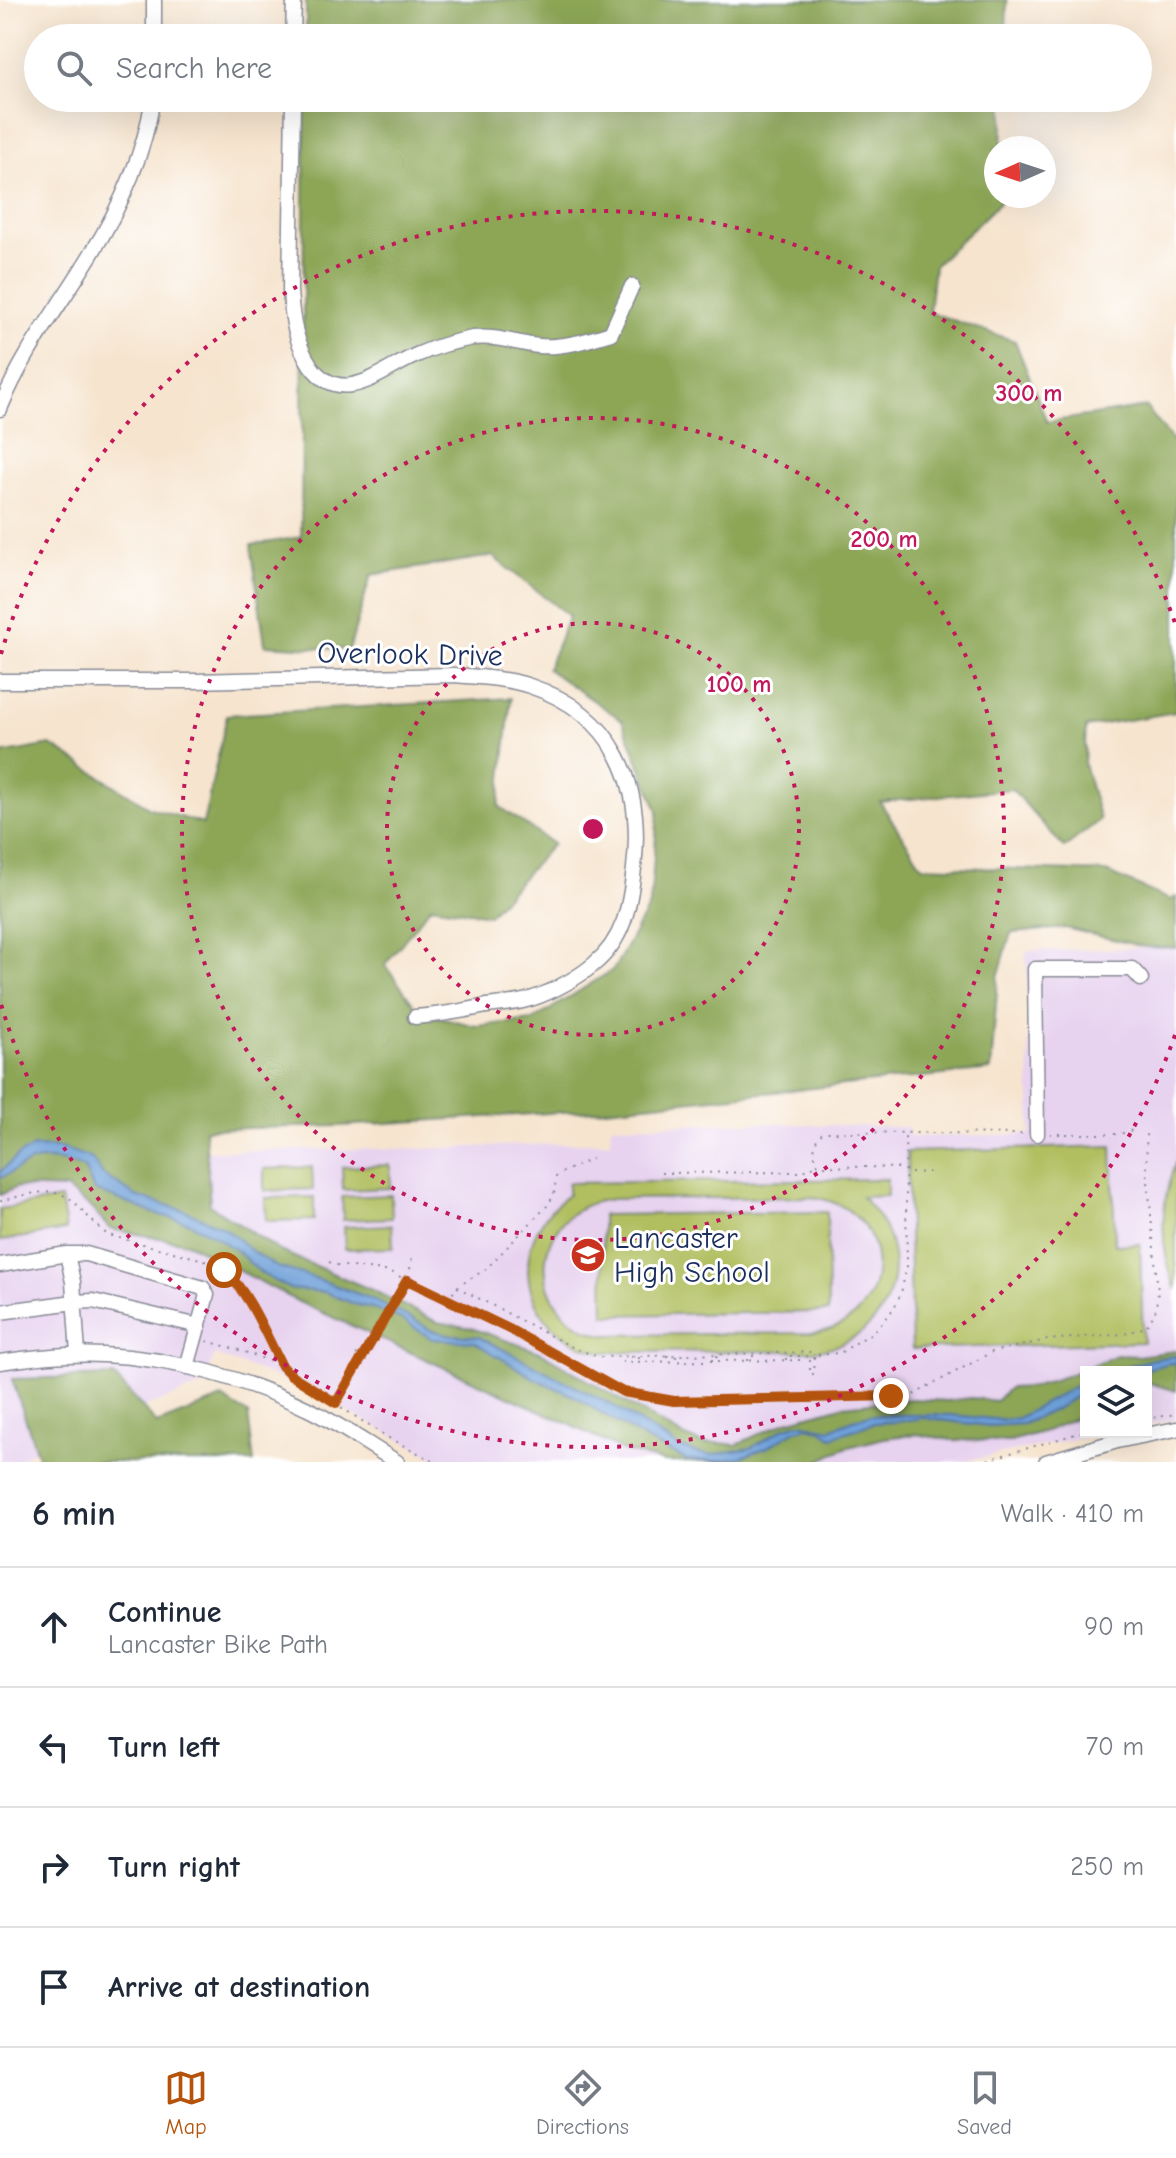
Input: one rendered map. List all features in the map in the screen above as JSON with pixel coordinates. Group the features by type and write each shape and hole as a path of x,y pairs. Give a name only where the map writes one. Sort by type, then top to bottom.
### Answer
{"street":[{"path":"154,0 154,24"},
{"path":"293,24 294,0"},
{"path":"0,409 21,365 121,202 142,150 150,112"},
{"path":"293,112 292,322 301,351 315,371 327,381 339,386 356,385 420,353 474,338 564,346 611,333 632,286"},
{"name":"Overlook Drive","path":"0,681 187,681 453,675 493,678 530,686 554,696 586,716 605,737 622,764 634,801 636,841 631,900 617,937 592,966 542,995 523,1001 415,1017"},
{"path":"1037,1134 1035,969 1132,969 1141,979"},
{"path":"0,1265 67,1254 86,1254 203,1288 207,1295 187,1367"},
{"path":"67,1254 73,1282 78,1354"},
{"path":"0,1312 93,1301 197,1332"},
{"path":"0,1362 78,1354 132,1357 187,1367 297,1404 397,1462"},
{"path":"1046,1462 1117,1441 1176,1429"}],"path":[{"path":"329,1262 349,1268 391,1272 511,1330 623,1392 674,1401 913,1395 992,1352 1046,1340 1124,1334 1146,1327 1155,1313 1158,1293 1146,1131"},
{"path":"818,1164 814,1145 824,1132 910,1134"},
{"path":"457,1287 587,1354 607,1357 814,1352 814,1355 832,1355 856,1344 882,1323 898,1300 906,1277 905,1133"},
{"path":"447,1301 457,1287 486,1269 547,1206 554,1195 556,1177 592,1159"},
{"path":"661,1173 801,1172 818,1164 929,1172"},
{"path":"0,1201 58,1192 73,1201 108,1235 212,1262 234,1279 282,1366 291,1375 387,1437 435,1462"},
{"path":"336,1403 407,1280 412,1255"},
{"path":"197,1332 282,1366"},
{"path":"748,1361 748,1357 759,1356 759,1353"},
{"path":"356,1354 370,1361"},
{"path":"712,1361 712,1357 723,1357 723,1354"},
{"path":"630,1355 630,1358 639,1358 640,1362"},
{"path":"667,1355 677,1357 677,1361"},
{"path":"786,1360 786,1356 810,1356 810,1374 813,1374 814,1355"},
{"path":"622,1362 804,1360"},
{"path":"1152,1418 1176,1414"},
{"path":"980,1462 1080,1433"}],"shaded area":[{"name":"Lancaster High School","path":"1176,947 1176,1419 1152,1424 1152,1366 1080,1366 1080,1438 961,1462 443,1462 297,1385 215,1355 201,1386 35,1450 14,1462 0,1462 0,1154 446,1148 610,1142 611,1126 755,1123 908,1127 909,1137 1031,1134 1026,951"}],"green space":[{"path":"306,0 1007,0 1006,24 306,24"},
{"path":"305,112 1003,112 1002,136 984,136 984,208 994,208 934,266 929,312 1015,341 1047,422 1146,407 1176,445 1176,712 1086,727 1084,764 1100,820 1064,848 1012,789 880,802 922,866 1106,872 1170,900 1176,897 1176,948 1145,947 1065,928 1011,933 998,977 991,1070 596,1110 340,1126 205,1129 210,1205 280,1251 437,1322 471,1328 540,1352 681,1435 703,1444 736,1445 787,1421 842,1406 911,1399 947,1401 971,1398 996,1401 1009,1388 1032,1387 1080,1370 1080,1416 1049,1430 1010,1441 952,1440 916,1434 845,1448 817,1462 665,1462 623,1451 299,1302 187,1243 110,1229 90,1207 66,1189 17,1187 0,1195 0,754 51,745 150,808 203,824 227,715 511,698 499,806 553,844 489,915 431,906 385,965 420,1012 476,1026 533,1020 614,969 650,904 658,811 622,720 547,669 569,616 492,556 371,575 349,650 265,645 251,545 301,537"},
{"path":"1112,1146 1115,1245 1140,1244 1143,1342 912,1349 907,1152"},
{"path":"1176,1161 1176,1290 1166,1258 1163,1226 1166,1194"},
{"path":"390,1165 391,1188 343,1190 342,1167"},
{"path":"312,1167 313,1189 264,1191 264,1169"},
{"path":"887,1179 887,1196 861,1197 880,1219 891,1243 894,1268 890,1292 879,1314 862,1332 839,1345 810,1351 601,1352 574,1342 553,1327 538,1307 530,1285 528,1261 534,1237 547,1215 568,1195 568,1183","holes":["808,1197 838,1204 859,1220 872,1241 876,1265 873,1288 860,1310 839,1325 810,1333 603,1335 577,1324 558,1307 548,1286 546,1263 551,1241 564,1221 584,1206 612,1199"]},
{"path":"391,1195 392,1218 343,1220 342,1197"},
{"path":"314,1197 314,1220 266,1221 265,1198"},
{"path":"61,1199 66,1230 0,1241 0,1209"},
{"path":"827,1212 828,1312 604,1315 602,1215"},
{"path":"392,1225 393,1248 345,1249 344,1227"},
{"path":"1176,1351 1176,1391 1152,1384 1152,1366 1090,1366 1117,1355 1138,1356"},
{"path":"114,1376 157,1424 222,1398 248,1414 254,1462 40,1462 12,1379"}],"water":[{"path":"34,1147 61,1148 91,1158 103,1175 136,1196 189,1212 226,1229 277,1267 377,1301 430,1330 479,1337 612,1405 679,1447 697,1453 711,1455 751,1448 784,1428 799,1423 831,1429 870,1415 1018,1418 1080,1383 1080,1394 1023,1424 989,1426 923,1418 874,1423 832,1437 822,1430 807,1427 738,1458 686,1460 474,1342 432,1339 401,1319 375,1309 325,1292 290,1289 262,1274 237,1251 188,1222 156,1214 94,1190 84,1168 44,1160 27,1164 0,1178 0,1172 20,1154"},
{"path":"1176,1356 1176,1364 1152,1368 1127,1366"}],"place":[{"name":"Lancaster High School","path":"588,1255"}],"route":[{"path":"224,1270 243,1292 282,1366 336,1403 407,1280 511,1330 623,1392 674,1401 891,1396"}]}
